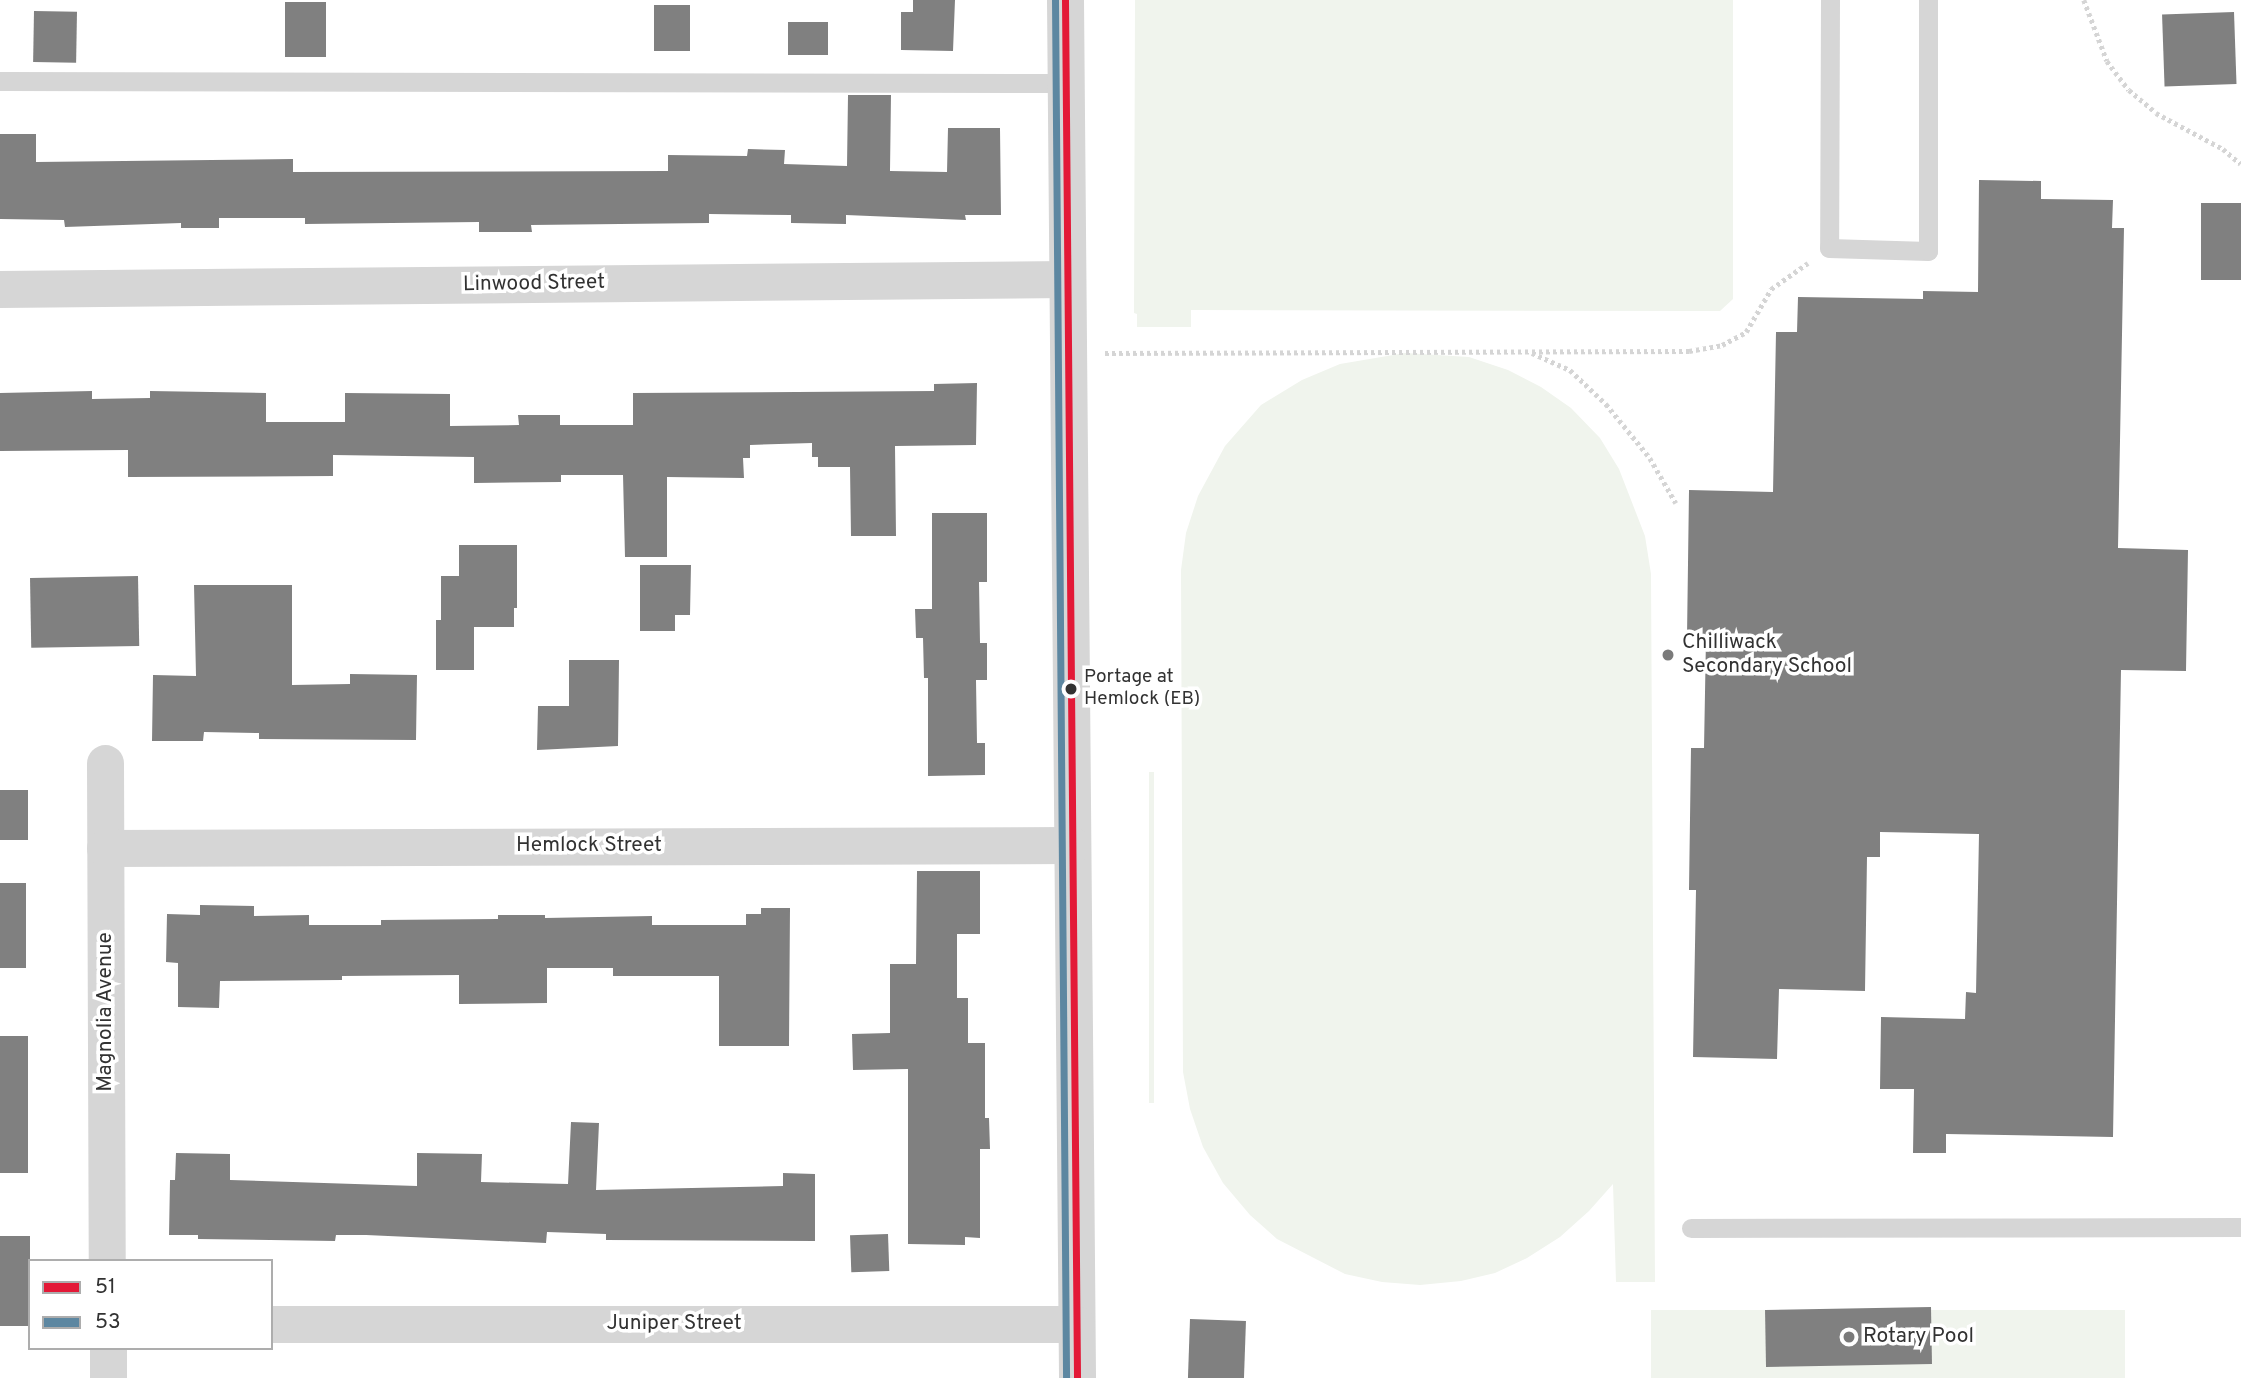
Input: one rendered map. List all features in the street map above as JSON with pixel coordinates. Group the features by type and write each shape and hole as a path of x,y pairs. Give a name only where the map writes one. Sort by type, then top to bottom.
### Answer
{"street":[{"path":"1065,0 1077,1378"},
{"name":"Linwood Street","path":"0,289 1067,279"},
{"name":"Magnolia Avenue","path":"105,763 107,1259"},
{"name":"Hemlock Street","path":"105,848 1072,845"},
{"name":"Juniper Street","path":"273,1324 1076,1324"},
{"path":"108,1350 108,1378"}],"lane":[{"path":"1830,0 1829,248 1928,251 1928,0"},
{"path":"0,81 1065,83"},
{"path":"1692,1228 2241,1227"}],"path":[{"path":"2084,0 2107,61 2129,90 2156,113 2223,149 2241,164"},
{"path":"1068,353 1689,351 1722,345 1746,332 1771,289 1829,248"},
{"path":"1529,352 1570,370 1606,404 1650,458 1676,503"}],"shaded area":[{"path":"1135,0 1733,0 1733,299 1720,311 1191,310 1191,327 1137,327 1137,314 1134,313"},
{"path":"1405,353 1469,357 1508,370 1541,387 1571,408 1600,438 1619,469 1645,536 1651,574 1655,1282 1616,1282 1613,1184 1589,1211 1560,1237 1527,1258 1495,1273 1461,1281 1420,1285 1382,1282 1345,1274 1277,1239 1250,1215 1223,1183 1203,1147 1190,1109 1183,1072 1181,570 1186,533 1198,496 1225,446 1261,405 1302,380 1340,364"},
{"path":"1149,772 1154,772 1154,1103 1149,1103"},
{"path":"1651,1310 2125,1310 2125,1378 1651,1378"}],"building":[{"path":"913,0 955,0 953,51 901,50 901,12 913,12"},
{"path":"285,2 326,2 326,57 285,57"},
{"path":"654,5 690,5 690,51 654,51"},
{"path":"34,11 77,12 76,63 33,62"},
{"path":"2234,12 2237,84 2165,86 2162,15"},
{"path":"788,22 828,22 828,55 788,55"},
{"path":"848,95 891,95 890,171 947,172 948,128 1000,128 1001,215 965,215 966,220 846,215 846,224 791,223 791,215 709,214 709,223 531,225 532,232 479,232 479,222 305,224 305,218 219,218 219,228 181,228 181,223 65,227 64,220 0,219 0,134 36,134 36,162 293,159 293,172 668,171 668,155 747,156 748,149 785,150 784,164 847,166"},
{"path":"1979,180 2041,181 2041,199 2113,200 2112,228 2124,228 2118,548 2188,550 2186,671 2121,670 2113,1137 1946,1134 1946,1153 1913,1153 1914,1089 1880,1089 1881,1017 1965,1019 1966,992 1976,993 1979,834 1880,832 1880,857 1867,857 1865,991 1779,989 1777,1059 1693,1057 1696,890 1689,890 1691,748 1704,748 1706,637 1687,637 1689,490 1773,492 1776,332 1797,332 1798,297 1923,299 1923,291 1978,292"},
{"path":"2201,203 2241,203 2241,280 2201,280"},
{"path":"977,383 976,445 895,446 896,536 851,536 850,467 818,467 818,457 812,457 812,443 750,445 750,458 743,458 744,478 667,477 667,557 625,557 623,475 561,475 561,482 474,483 474,457 333,455 333,476 128,477 128,450 0,451 0,393 92,391 92,399 150,398 150,391 266,393 266,422 345,422 345,393 450,394 450,426 519,425 518,415 560,415 560,425 633,425 633,393 934,391 934,384"},
{"path":"932,513 987,513 987,582 979,582 980,643 987,643 987,680 976,680 977,743 985,743 985,775 928,776 928,678 924,678 923,638 916,638 915,609 932,609"},
{"path":"459,545 517,545 517,608 514,608 514,627 474,627 474,670 436,670 436,620 441,620 441,576 459,576"},
{"path":"640,565 691,565 690,615 675,615 675,631 640,631"},
{"path":"138,576 139,646 31,648 30,578"},
{"path":"194,585 292,585 292,685 350,684 350,674 417,675 416,740 259,739 259,733 204,732 203,741 152,741 153,675 196,676"},
{"path":"569,660 619,660 618,746 537,750 538,706 569,706"},
{"path":"0,790 28,790 28,840 0,840"},
{"path":"917,871 980,871 980,934 957,934 957,998 968,998 968,1043 985,1043 985,1118 989,1118 990,1149 980,1149 980,1238 965,1237 965,1245 908,1244 908,1069 853,1070 852,1034 890,1033 890,964 916,964"},
{"path":"0,883 26,883 26,968 0,968"},
{"path":"200,905 254,906 254,916 309,915 309,925 381,925 381,920 498,919 498,915 545,915 545,918 652,916 652,925 746,925 746,914 761,914 761,908 790,908 789,1046 719,1046 719,976 613,976 613,968 547,968 547,1003 459,1004 459,975 342,976 342,980 220,981 219,1008 178,1007 178,963 166,962 167,914 200,915"},
{"path":"0,1036 28,1036 28,1173 0,1173"},
{"path":"571,1122 599,1123 596,1190 783,1186 783,1173 815,1174 815,1241 606,1240 606,1234 547,1232 546,1243 366,1235 336,1235 335,1241 198,1239 198,1235 169,1235 170,1180 175,1180 176,1153 230,1154 230,1180 417,1186 417,1153 482,1154 481,1182 568,1184"},
{"path":"888,1234 889,1271 851,1272 850,1235"},
{"path":"0,1236 30,1236 28,1326 0,1326"},
{"name":"Rotary Pool","path":"1931,1307 1932,1364 1766,1367 1765,1310"},
{"path":"1190,1319 1246,1321 1244,1378 1188,1378"}],"transit line":[{"name":"53","path":"1055,0 1066,1378"},
{"name":"51","path":"1065,0 1077,1378"}],"place":[{"name":"Chilliwack Secondary School","path":"1668,655"},
{"name":"Portage at Hemlock (EB)","path":"1071,689"},
{"name":"Rotary Pool","path":"1849,1337"}]}
